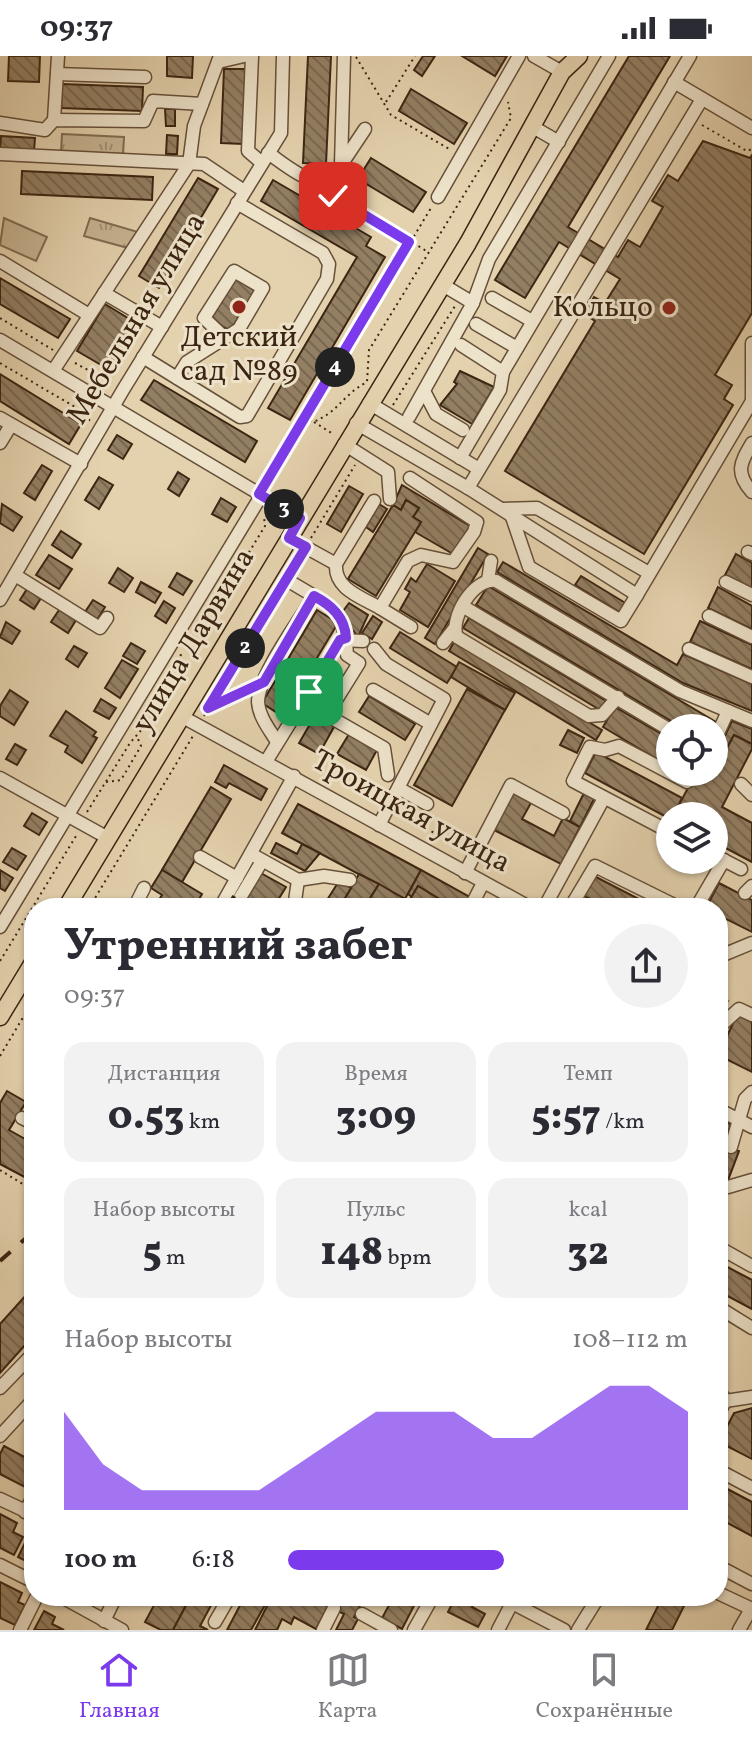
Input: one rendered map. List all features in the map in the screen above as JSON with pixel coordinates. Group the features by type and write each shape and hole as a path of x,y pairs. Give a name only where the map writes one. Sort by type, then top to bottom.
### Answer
{"main road":[{"name":"улица Дарвина","path":"72,898 289,538 339,439 356,423 443,285 533,127 562,64 579,56"},
{"path":"0,1017 24,979"}],"street":[{"path":"0,123 45,130 54,120 58,56"},
{"path":"53,371 189,164 194,126 219,59 244,56"},
{"path":"252,56 248,151 314,182 328,182 337,176 365,129"},
{"name":"Мебельная улица","path":"0,600 143,357 281,133 283,56"},
{"path":"341,165 344,56"},
{"path":"438,197 519,56"},
{"path":"534,56 562,64"},
{"path":"409,417 473,303 489,259 609,56"},
{"path":"460,458 500,390 503,372 532,321 690,56"},
{"path":"57,74 145,77"},
{"path":"674,82 752,128"},
{"path":"468,488 702,99"},
{"path":"54,120 144,121 153,101 202,104"},
{"path":"533,127 559,142"},
{"path":"0,154 204,164 244,191"},
{"path":"143,357 244,418 327,279 329,264 323,253 237,203"},
{"path":"0,261 89,315"},
{"path":"177,378 187,362 223,336 239,329 263,288 234,271 204,318 223,336"},
{"path":"443,285 473,303"},
{"path":"104,293 162,327"},
{"path":"492,298 532,321"},
{"path":"476,324 517,348"},
{"path":"0,340 300,518"},
{"path":"506,513 529,567 621,621 752,401 752,343"},
{"path":"461,345 503,372"},
{"path":"424,391 436,414 463,430"},
{"path":"369,403 479,469"},
{"path":"0,443 6,422 81,464"},
{"path":"356,423 468,488 637,595"},
{"path":"339,439 388,472 390,499"},
{"path":"752,443 739,464 741,479 752,492"},
{"path":"380,608 408,561 421,555 453,562 474,532 477,522 410,478"},
{"path":"0,927 260,495"},
{"path":"374,501 336,564 335,575 340,585 411,627"},
{"path":"506,513 537,508 649,573"},
{"path":"289,538 336,564"},
{"path":"488,580 491,561"},
{"path":"15,575 100,628 107,618"},
{"path":"443,643 454,629 475,586 488,580"},
{"path":"488,580 680,691 752,721"},
{"path":"287,582 332,606 346,629 347,655 359,663 336,700"},
{"path":"726,582 752,595"},
{"path":"277,742 262,718 258,702 264,682 314,596"},
{"path":"464,607 656,721"},
{"path":"709,616 752,637"},
{"path":"454,629 457,637 589,716 602,715 618,697"},
{"path":"309,692 340,640 346,638 369,645 386,664 448,694 379,825"},
{"path":"689,649 752,677"},
{"path":"373,690 431,724"},
{"path":"267,760 296,713 311,706 384,748 388,775"},
{"name":"Троицкая улица","path":"181,716 267,760 512,898"},
{"path":"656,766 619,746 605,750 590,747 573,781 656,825"},
{"path":"238,898 294,776"},
{"path":"0,778 108,838"},
{"path":"741,784 752,795"},
{"path":"465,873 511,785 563,813"},
{"path":"400,789 427,804"},
{"path":"549,898 604,798"},
{"path":"200,857 237,878"},
{"path":"226,898 237,878 256,857"},
{"path":"256,857 298,880 324,876 350,880"},
{"path":"728,862 741,869"},
{"path":"576,898 595,866 660,898"},
{"path":"701,898 712,874"},
{"path":"295,898 298,880"},
{"path":"475,898 483,883"},
{"path":"139,898 144,888"},
{"path":"728,953 752,943"},
{"path":"728,1019 739,1009 752,1015"},
{"path":"731,1147 745,1099 752,1092"},
{"path":"728,1114 752,1127"},
{"path":"728,1187 752,1180"},
{"path":"728,1253 752,1266"},
{"path":"728,1313 752,1328"},
{"path":"0,1388 24,1363"},
{"path":"728,1401 752,1397"},
{"path":"0,1436 24,1410"},
{"path":"728,1475 752,1488"},
{"path":"0,1499 24,1511"},
{"path":"0,1565 24,1577"},
{"path":"728,1571 752,1584"},
{"path":"728,1598 751,1609 739,1630"},
{"path":"20,1630 32,1606"},
{"path":"78,1606 122,1630"},
{"path":"104,1621 111,1606"},
{"path":"215,1622 224,1606"},
{"path":"414,1630 427,1606"},
{"path":"498,1630 510,1606"},
{"path":"518,1606 564,1630"},
{"path":"578,1630 593,1606"},
{"path":"323,1630 334,1608"},
{"path":"362,1614 391,1630"}],"path":[{"path":"355,56 391,115 460,155 474,156 483,162"},
{"path":"385,105 415,56"},
{"path":"313,422 332,415 345,394 367,382 369,350 511,118 506,89"},
{"path":"691,118 747,151 752,149"},
{"path":"328,182 333,196 429,252"},
{"path":"220,584 234,577 265,526 260,495 438,197"},
{"path":"387,413 461,296"},
{"path":"0,363 88,415"},
{"path":"305,417 339,439"},
{"path":"95,898 361,455"},
{"path":"37,898 130,743 177,689 182,646"},
{"path":"208,708 264,682"},
{"path":"105,782 121,780 141,746 138,737"},
{"path":"389,808 474,855"},
{"path":"0,961 24,918"},
{"path":"0,1056 24,1016"},
{"path":"0,1170 24,1185"}],"green space":[{"path":"62,134 124,137 123,155 61,152"},
{"path":"4,218 47,237 36,261 0,245"},
{"path":"90,218 138,232 128,248 84,236"}],"building":[{"path":"9,56 40,56 39,82 8,81"},
{"path":"167,56 193,56 192,78 167,76"},
{"path":"308,56 331,56 326,164 303,163"},
{"path":"423,56 435,56 422,76 414,70"},
{"path":"462,56 507,56 495,76"},
{"name":"Кольцо","path":"629,56 670,56 568,227 618,257 628,240 640,247 663,207 652,201 668,175 678,181 703,141 750,158 752,155 752,313 715,375 732,385 724,399 733,405 644,554 505,471 595,321 584,314 594,297 605,303 620,279 559,242 525,298 495,280"},
{"path":"224,69 246,69 243,144 221,143"},
{"path":"62,84 143,87 142,111 61,108"},
{"path":"411,89 467,123 454,144 399,111"},
{"path":"165,109 175,109 175,126 166,126"},
{"path":"167,135 178,136 177,154 166,154"},
{"path":"1,136 35,138 34,151 0,149"},
{"path":"371,158 426,192 413,212 358,179"},
{"path":"22,171 153,177 152,200 21,194"},
{"path":"198,178 218,189 159,288 139,276"},
{"path":"273,180 371,237 366,246 385,257 290,420 268,408 357,257 261,201"},
{"path":"0,278 70,319 58,338 0,304"},
{"path":"236,278 256,290 230,331 211,319"},
{"path":"105,304 136,323 108,369 77,351"},
{"path":"460,371 494,387 472,424 440,405 457,384 454,382"},
{"path":"0,374 81,424 69,444 0,401"},
{"path":"154,380 257,441 245,462 141,400"},
{"path":"117,435 132,444 123,459 108,450"},
{"path":"42,465 52,471 35,500 24,493"},
{"path":"178,472 189,479 179,496 168,489"},
{"path":"99,477 113,485 99,509 85,500"},
{"path":"402,485 470,526 453,554 415,532 421,522 413,517 419,508 406,500 401,510 393,505"},
{"path":"349,486 363,494 341,532 327,524"},
{"path":"221,498 236,507 227,522 212,514"},
{"path":"406,500 419,508 413,517 421,522 376,596 348,579 393,505 401,510"},
{"path":"2,504 22,517 13,531 0,523"},
{"path":"379,504 387,509 373,532 366,527"},
{"path":"61,531 81,544 72,558 52,545"},
{"path":"478,548 488,554 435,644 425,638"},
{"path":"736,554 752,563 752,588 725,575"},
{"path":"49,555 72,569 59,589 36,575"},
{"path":"503,562 677,665 683,654 752,684 752,711 683,683 497,572"},
{"path":"427,564 455,581 428,627 400,610 410,592 405,589 411,578 416,582"},
{"path":"118,568 133,578 124,592 109,583"},
{"path":"177,573 192,581 183,595 169,587"},
{"path":"581,576 627,604 621,613 575,585"},
{"path":"141,582 161,593 155,603 136,592"},
{"path":"488,586 703,714 659,714 476,605"},
{"path":"718,587 752,606 752,629 708,608"},
{"path":"27,589 41,598 34,609 20,600"},
{"path":"93,600 105,607 97,620 85,612"},
{"path":"164,601 175,608 166,623 155,616"},
{"path":"349,603 368,615 358,637 341,614"},
{"path":"59,610 76,620 68,633 51,622"},
{"path":"317,610 338,623 282,716 262,703"},
{"path":"373,616 382,622 372,639 362,633"},
{"path":"469,618 606,701 600,710 463,628"},
{"path":"700,621 752,645 752,669 690,642"},
{"path":"6,622 20,631 12,644 0,637"},
{"path":"400,632 457,667 447,683 390,648"},
{"path":"454,642 602,730 596,740 449,651"},
{"path":"131,643 145,651 137,664 123,656"},
{"path":"74,646 87,653 78,667 66,659"},
{"path":"122,660 138,669 120,698 105,688"},
{"path":"459,662 515,693 505,710 451,677"},
{"path":"467,689 505,710 452,806 414,785"},
{"path":"10,690 28,702 14,725 0,716 0,706"},
{"path":"369,696 415,724 405,740 359,712"},
{"path":"101,699 116,708 109,719 94,711"},
{"path":"615,707 656,731 656,759 603,727"},
{"path":"66,711 96,732 93,736 97,738 82,763 65,752 68,746 50,736"},
{"path":"316,714 335,725 319,754 299,743"},
{"path":"732,721 752,729 752,744 734,735 728,746 728,729"},
{"path":"568,730 584,738 577,753 560,745"},
{"path":"349,734 377,750 366,770 337,754"},
{"path":"734,735 752,744 752,749 725,802 680,802 689,786 728,786 728,746"},
{"path":"15,744 26,750 17,765 6,759"},
{"path":"596,752 682,798 680,802 656,802 656,811 585,773"},
{"path":"224,765 267,789 261,800 229,783 226,788 215,782"},
{"path":"211,787 231,799 182,882 162,870"},
{"path":"514,792 532,801 522,819 554,836 563,818 580,827 561,864 494,830"},
{"path":"584,793 594,799 580,827 570,821"},
{"path":"298,804 421,870 403,898 282,833"},
{"path":"728,810 752,823 752,862 728,849"},
{"path":"32,813 47,822 39,835 24,826"},
{"path":"276,843 297,854 302,844 320,853 305,871 271,853"},
{"path":"12,848 26,856 17,870 3,862"},
{"path":"0,870 13,878 5,891 0,888"},
{"path":"162,870 202,894 200,898 160,898 162,895 151,888"},
{"path":"421,870 470,897 438,898 418,886 412,897 408,894"},
{"path":"259,872 286,887 279,898 244,898"},
{"path":"359,874 379,884 370,898 345,898"},
{"path":"594,876 637,898 588,898 584,896"},
{"path":"339,881 351,888 345,898 328,898"},
{"path":"719,883 752,900 752,932 728,920 728,898 711,898"},
{"path":"379,884 403,898 370,898"},
{"path":"418,886 438,898 411,898"},
{"path":"737,1015 752,1022 752,1072 728,1060 728,1034"},
{"path":"7,1091 24,1101 9,1130 24,1138 24,1177 0,1164 0,1103"},
{"path":"728,1147 739,1151 728,1180"},
{"path":"728,1267 752,1280 752,1309 728,1296"},
{"path":"24,1297 24,1346 0,1373 0,1324"},
{"path":"752,1408 752,1459 728,1447 728,1425 734,1413"},
{"path":"4,1446 24,1457 24,1486 0,1474 0,1454"},
{"path":"728,1489 752,1502 752,1536 728,1523"},
{"path":"0,1514 17,1523 13,1532 23,1537 14,1555 0,1548"},
{"path":"24,1545 24,1560 18,1557"},
{"path":"0,1582 22,1593 18,1602 24,1606 15,1625 0,1618"},
{"path":"154,1606 186,1606 173,1630 161,1630 145,1622"},
{"path":"186,1606 211,1606 200,1626 208,1630 173,1630"},
{"path":"240,1606 264,1606 251,1630 227,1630"},
{"path":"267,1606 328,1606 316,1629 294,1617 291,1624 282,1619 277,1630 255,1630"},
{"path":"328,1606 360,1606 352,1630 336,1630 344,1614"},
{"path":"389,1606 414,1606 402,1629 382,1618"},
{"path":"451,1606 473,1606 485,1614 478,1627 448,1612"},
{"path":"658,1606 684,1606 672,1630 646,1630"},
{"path":"44,1611 55,1617 52,1624 64,1630 34,1630"}],"railway":[{"path":"233,898 239,888"},
{"path":"0,1261 24,1240"}],"place":[{"name":"Детский сад №89","path":"239,307"},
{"name":"Кольцо","path":"669,308"}],"route":[{"path":"309,692 340,640 346,638 346,629 332,606 314,596 264,682 208,708 306,547 289,538 300,518 259,494 409,242 333,196"}]}
